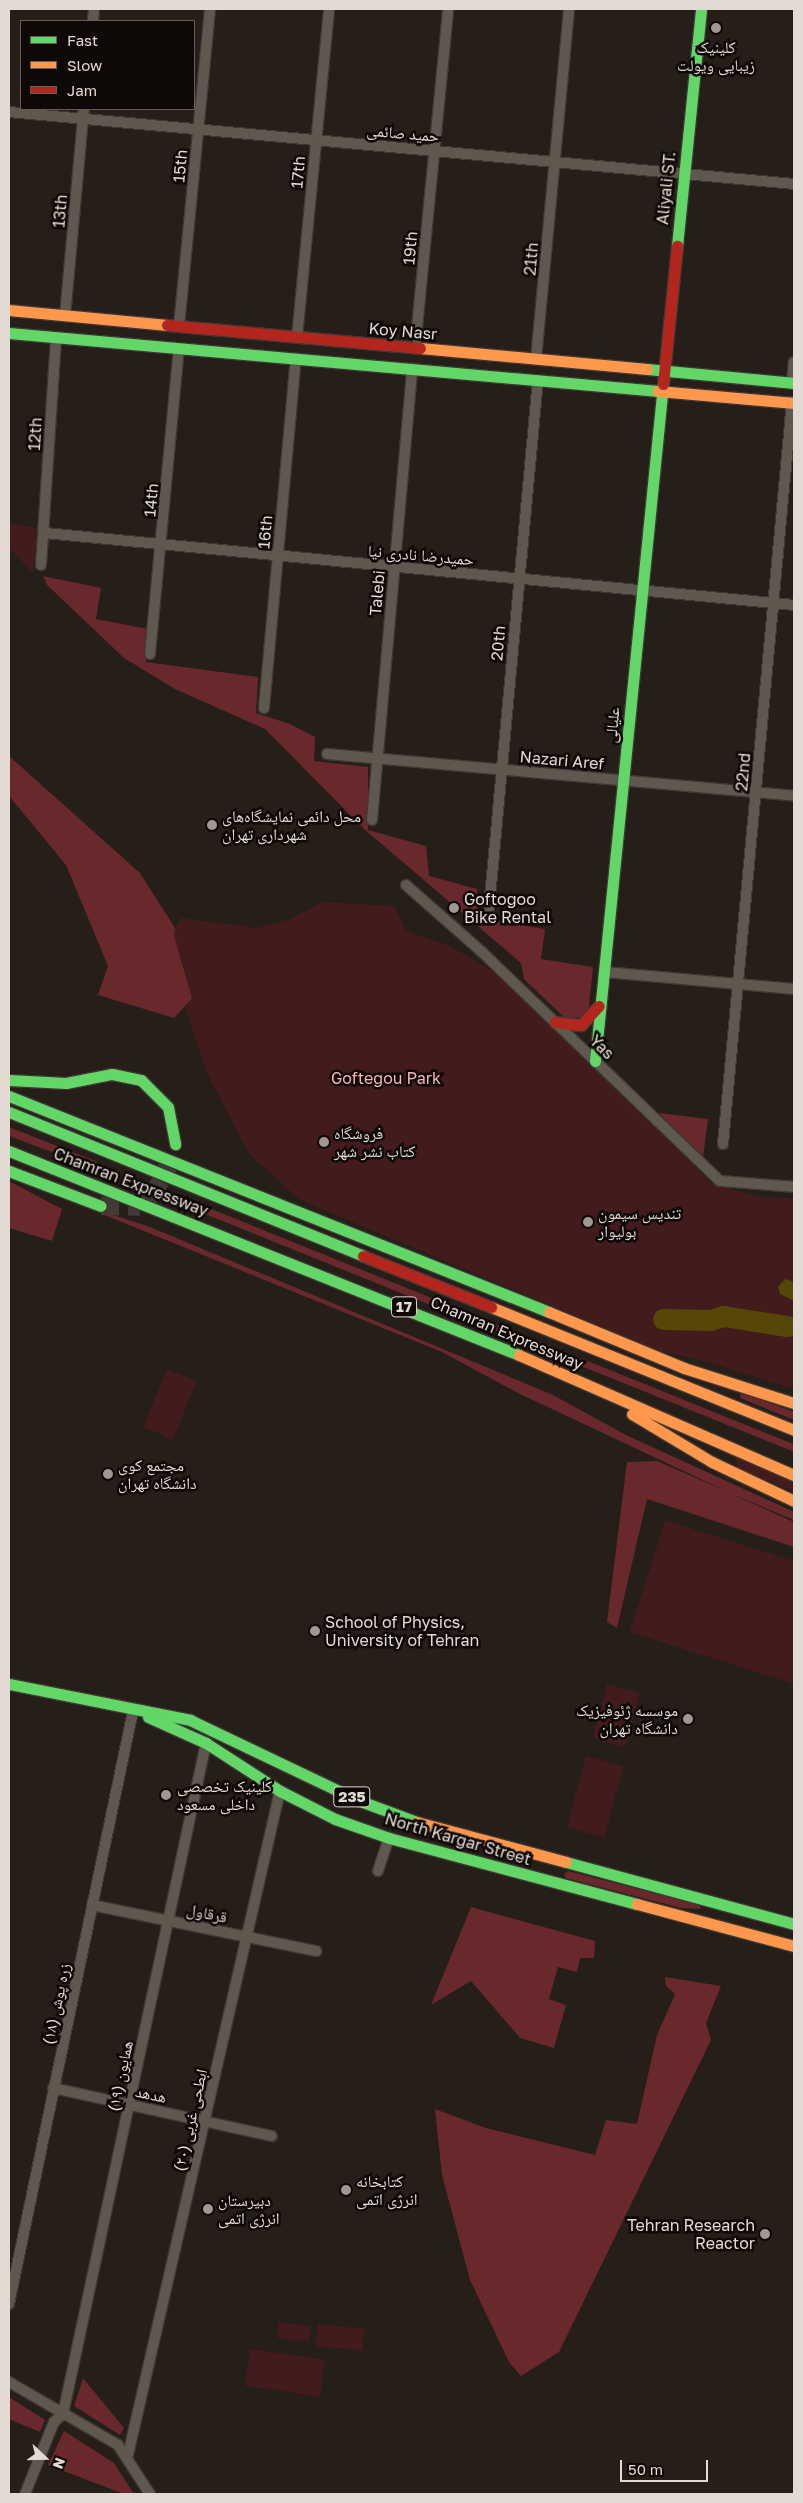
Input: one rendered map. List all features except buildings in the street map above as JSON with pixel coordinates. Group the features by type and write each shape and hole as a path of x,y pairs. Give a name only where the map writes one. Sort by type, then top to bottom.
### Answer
{"main road":[{"name":"Aliyali ST.","path":"662,392 701,9"},
{"name":"Koy Nasr","path":"9,310 793,383"},
{"path":"9,333 662,392 793,402"},
{"name":"علیالی","path":"595,1061 662,392"},
{"path":"555,1022 581,1025 592,1018 600,1003"},
{"path":"9,1080 66,1083 112,1074 141,1080 157,1092 168,1107 174,1124 174,1144"},
{"path":"9,1096 288,1205 684,1368 794,1403"},
{"name":"Chamran Expressway","path":"9,1112 794,1430"},
{"name":"Chamran Expressway","path":"9,1151 435,1319 794,1476"},
{"path":"9,1171 101,1206"},
{"path":"571,1378 712,1462 794,1501"},
{"name":"North Kargar Street","path":"9,1684 133,1711 190,1720 265,1754 360,1801 410,1820 794,1924"},
{"name":"North Kargar Street","path":"133,1711 206,1744 254,1775 335,1819 389,1838 794,1946"},
{"path":"254,1775 253,1763 265,1754"}],"street":[{"name":"15th","path":"180,326 210,9"},
{"name":"17th","path":"297,337 329,9"},
{"name":"19th","path":"415,348 448,9"},
{"name":"21th","path":"536,359 569,9"},
{"name":"حمید صائمی","path":"9,112 84,114 198,129 794,184"},
{"name":"13th","path":"65,316 84,114"},
{"name":"12th","path":"41,565 45,533 56,337"},
{"name":"14th","path":"150,654 163,545 179,348"},
{"name":"16th","path":"264,708 296,359"},
{"path":"793,383 794,362"},
{"name":"Talebi","path":"372,820 412,369"},
{"name":"20th","path":"489,908 538,380"},
{"name":"22nd","path":"724,1144 793,402"},
{"name":"حمیدرضا نادری نیا","path":"45,533 794,605"},
{"name":"Nazari Aref","path":"327,754 794,796"},
{"name":"Yas","path":"406,885 555,1022 720,1181 794,1187"},
{"path":"604,972 794,989"},
{"name":"زره پوش (۱۸)","path":"9,2304 133,1711"},
{"name":"همایون (۱۹)","path":"63,2414 206,1744"},
{"name":"ابطحی غربی (۲۰)","path":"128,2455 206,2121 280,1790"},
{"path":"378,1871 389,1838"},
{"name":"قرقاول","path":"92,1904 316,1951"},
{"name":"هدهد","path":"53,2088 272,2136"},
{"path":"9,2382 118,2445 128,2455 150,2494"},
{"path":"25,2494 54,2422 63,2414"}],"green space":[{"path":"9,524 38,528 33,573 9,548"},
{"name":"Goftegou Park","path":"323,902 395,906 405,930 450,946 496,973 713,1184 758,1196 794,1199 794,1389 708,1362 660,1351 328,1212 299,1199 249,1154 207,1073 185,1007 192,997 171,936 181,918 257,928 290,919"},
{"path":"167,1369 197,1381 173,1439 143,1427"},
{"path":"735,1457 794,1481 794,1492 738,1468"},
{"path":"665,1520 794,1561 794,1684 630,1632"},
{"path":"607,1684 640,1693 625,1747 593,1738"},
{"path":"586,1756 624,1766 605,1838 567,1827"},
{"path":"279,2322 311,2326 309,2342 277,2338"},
{"path":"318,2324 365,2329 362,2351 316,2346"},
{"path":"250,2349 325,2360 320,2396 245,2386"}],"shaded area":[{"path":"43,576 101,588 96,619 148,629 146,662 258,677 256,713 290,724 315,737 314,761 368,767 368,830 426,846 429,876 477,889 478,918 545,929 541,959 593,967 588,1015 567,1020 524,979 521,963 364,829 265,729 175,689 124,658 47,585"},
{"path":"9,756 140,873 175,928 174,936 192,998 174,1018 98,995 108,966 66,865 9,796"},
{"path":"659,1113 708,1119 703,1158 699,1157"},
{"path":"9,1127 98,1162 94,1168 9,1136"},
{"path":"9,1181 62,1209 52,1241 9,1228"},
{"path":"65,1199 150,1227 553,1395 626,1435 794,1512 794,1520 729,1493 794,1522 794,1547 647,1499 617,1628 607,1622 627,1462 657,1461 726,1491 518,1393 442,1352"},
{"path":"199,1204 794,1444 793,1451 196,1210"},
{"path":"785,1279 794,1282 794,1301 780,1294 778,1287"},
{"path":"741,1392 794,1412 794,1420 740,1398"},
{"path":"568,1871 700,1905 701,1909 681,1908 566,1878 564,1874"},
{"path":"471,1907 595,1941 594,1958 580,1958 577,1972 558,1967 549,1999 566,2005 554,2048 520,2038 471,1981 431,2005"},
{"path":"665,1977 721,1986 706,2023 711,2040 559,2352 521,2376 509,2362 470,2280 442,2175 435,2109 486,2128 595,2155 606,2120 637,2124 657,2035 675,1994 666,1986"},
{"path":"83,2378 124,2428 120,2435 74,2406"},
{"path":"9,2397 45,2420 40,2432 9,2419"},
{"path":"64,2431 114,2463 134,2494 124,2494 48,2465"}],"waterway":[{"path":"663,1319 710,1320 723,1316 787,1326"}],"tunnel":[{"path":"101,1206 140,1207 152,1197 170,1163"}],"traffic: fast":[{"path":"677,246 701,9"},
{"path":"9,333 658,391"},
{"path":"647,369 794,383"},
{"path":"595,1061 663,384"},
{"path":"9,1080 66,1083 112,1074 141,1080 168,1107 175,1144"},
{"path":"9,1096 549,1312"},
{"path":"9,1112 363,1256"},
{"path":"9,1151 519,1355"},
{"path":"9,1171 101,1206"},
{"path":"9,1684 190,1720 360,1801 417,1822"},
{"path":"148,1717 206,1743 280,1791 335,1819 389,1838 637,1904"},
{"path":"566,1862 794,1924"}],"traffic: slow":[{"path":"9,310 167,325"},
{"path":"420,348 647,369"},
{"path":"658,391 794,403"},
{"path":"491,1307 794,1430"},
{"path":"549,1312 684,1368 794,1403"},
{"path":"519,1355 794,1475"},
{"path":"632,1414 712,1462 794,1501"},
{"path":"417,1822 566,1862"},
{"path":"637,1904 794,1946"}],"traffic: jam":[{"path":"663,384 677,246"},
{"path":"167,325 420,348"},
{"path":"555,1022 581,1025 599,1006"},
{"path":"363,1256 491,1307"}],"place":[{"name":"کلینیک زیبایی ویولت","path":"716,28"},
{"name":"محل دائمی نمایشگاه‌های شهرداری تهران","path":"212,825"},
{"name":"Goftogoo Bike Rental","path":"454,908"},
{"name":"فروشگاه کتاب نشر شهر","path":"324,1142"},
{"name":"تندیس سیمون بولیوار","path":"588,1222"},
{"name":"مجتمع کوی دانشگاه تهران","path":"108,1474"},
{"name":"School of Physics, University of Tehran","path":"315,1631"},
{"name":"موسسه ژئوفیزیک دانشگاه تهران","path":"688,1719"},
{"name":"کلینیک تخصصی داخلی مسعود","path":"166,1795"},
{"name":"کتابخانه انرژی اتمی","path":"346,2190"},
{"name":"دبیرستان انرژی اتمی","path":"208,2209"},
{"name":"Tehran Research Reactor","path":"765,2234"}]}
